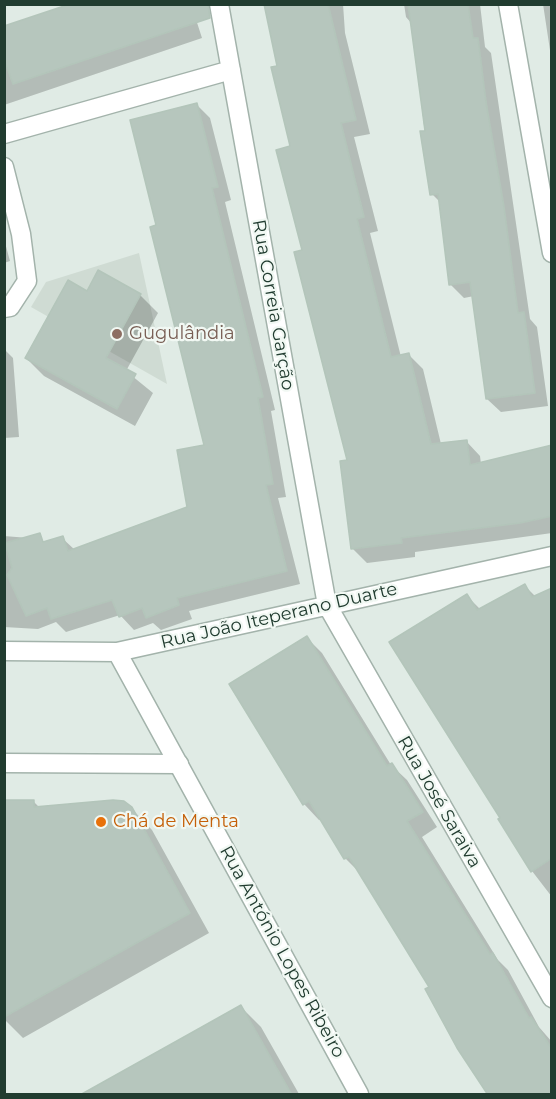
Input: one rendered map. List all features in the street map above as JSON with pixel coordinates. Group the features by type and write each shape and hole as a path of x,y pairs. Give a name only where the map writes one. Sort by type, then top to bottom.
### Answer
{"street":[{"name":"Rua Correia Garção","path":"219,4 327,605"},
{"path":"508,4 552,253"},
{"path":"4,134 231,70"},
{"path":"4,167 21,234 27,281 10,307 4,308"},
{"name":"Rua João Iteperano Duarte","path":"4,651 117,652 552,556"},
{"name":"Rua José Saraiva","path":"327,605 552,998"},
{"name":"Rua António Lopes Ribeiro","path":"117,652 359,1095"},
{"path":"4,763 179,764"}],"shaded area":[{"name":"Gugulândia","path":"139,253 167,384 31,307 46,282"}],"building":[{"path":"70,4 208,4 210,18 13,84 4,59 4,26"},
{"path":"264,4 328,4 356,120 341,123 364,217 357,219 391,357 409,353 431,444 467,440 470,465 552,445 552,516 520,523 401,538 402,543 351,549 340,461 347,460 294,252 302,250 276,150 290,146 271,67 277,66"},
{"path":"408,4 468,4 473,38 478,38 518,313 524,312 535,393 486,399 470,282 449,285 438,194 430,195 420,131 425,131"},
{"path":"197,103 218,187 212,188 263,397 258,398 273,484 266,485 287,571 177,598 179,605 146,618 142,608 119,617 112,600 51,619 47,608 26,616 7,575 12,568 5,543 40,533 43,542 63,536 68,551 187,507 177,450 204,445 150,227 156,225 130,120"},
{"path":"98,270 141,294 106,358 136,374 117,409 25,358 68,280 87,291"},
{"path":"525,584 532,597 552,588 552,858 531,872 498,819 500,818 389,642 467,594 477,610"},
{"path":"307,636 387,766 392,763 423,812 407,821 490,954 493,953 529,1018 531,1017 552,1049 552,1095 488,1095 457,1048 425,989 429,987 349,857 344,859 309,801 303,805 229,684"},
{"path":"4,800 34,800 34,807 124,801 132,807 190,913 4,1017"},
{"path":"241,1005 292,1095 80,1095 200,1028"}],"place":[{"name":"Gugulândia","path":"117,334"},
{"name":"Chá de Menta","path":"101,822"}]}
